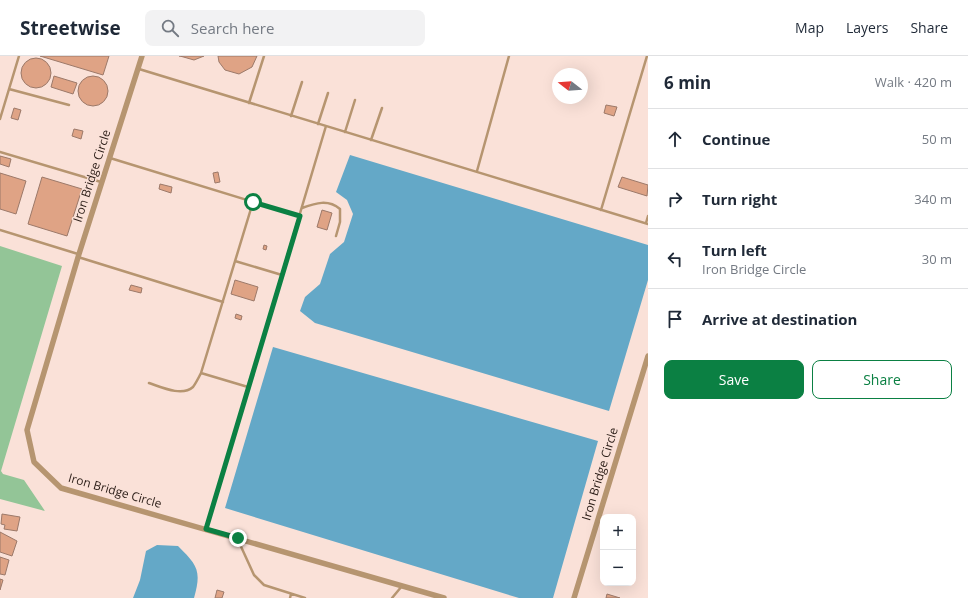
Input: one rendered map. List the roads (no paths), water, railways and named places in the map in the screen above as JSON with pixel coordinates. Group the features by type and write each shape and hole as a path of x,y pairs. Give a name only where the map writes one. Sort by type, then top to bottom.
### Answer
{"street":[{"name":"Iron Bridge Circle","path":"142,56 78,256 27,430 34,462 61,488 444,598"},
{"name":"Iron Bridge Circle","path":"574,598 648,356"}],"lane":[{"path":"0,119 19,56"},
{"path":"250,103 264,56"},
{"path":"477,171 509,56"},
{"path":"601,210 647,56"},
{"path":"138,69 647,224 648,216"},
{"path":"291,116 302,82"},
{"path":"9,88 69,105"},
{"path":"318,124 328,93"},
{"path":"345,132 355,100"},
{"path":"371,140 382,108"},
{"path":"206,529 326,126"},
{"path":"0,152 102,182"},
{"path":"110,158 300,216"},
{"path":"302,208 322,201 336,205 340,209 341,215 336,236"},
{"path":"149,383 176,391 187,390 193,387 201,373 253,202"},
{"path":"0,230 222,302"},
{"path":"235,261 282,275"},
{"path":"201,373 248,387"},
{"path":"238,538 254,575 264,585 305,598"},
{"path":"392,598 402,586"},
{"path":"290,598 291,594"}],"water":[{"path":"350,155 648,245 648,280 609,411 315,323 300,311 305,297 320,284 330,254 344,242 353,214 347,200 336,192"},
{"path":"273,347 598,441 553,598 519,598 225,508"},
{"path":"157,545 178,546 194,563 198,581 194,598 133,598 140,580 146,551"}]}
